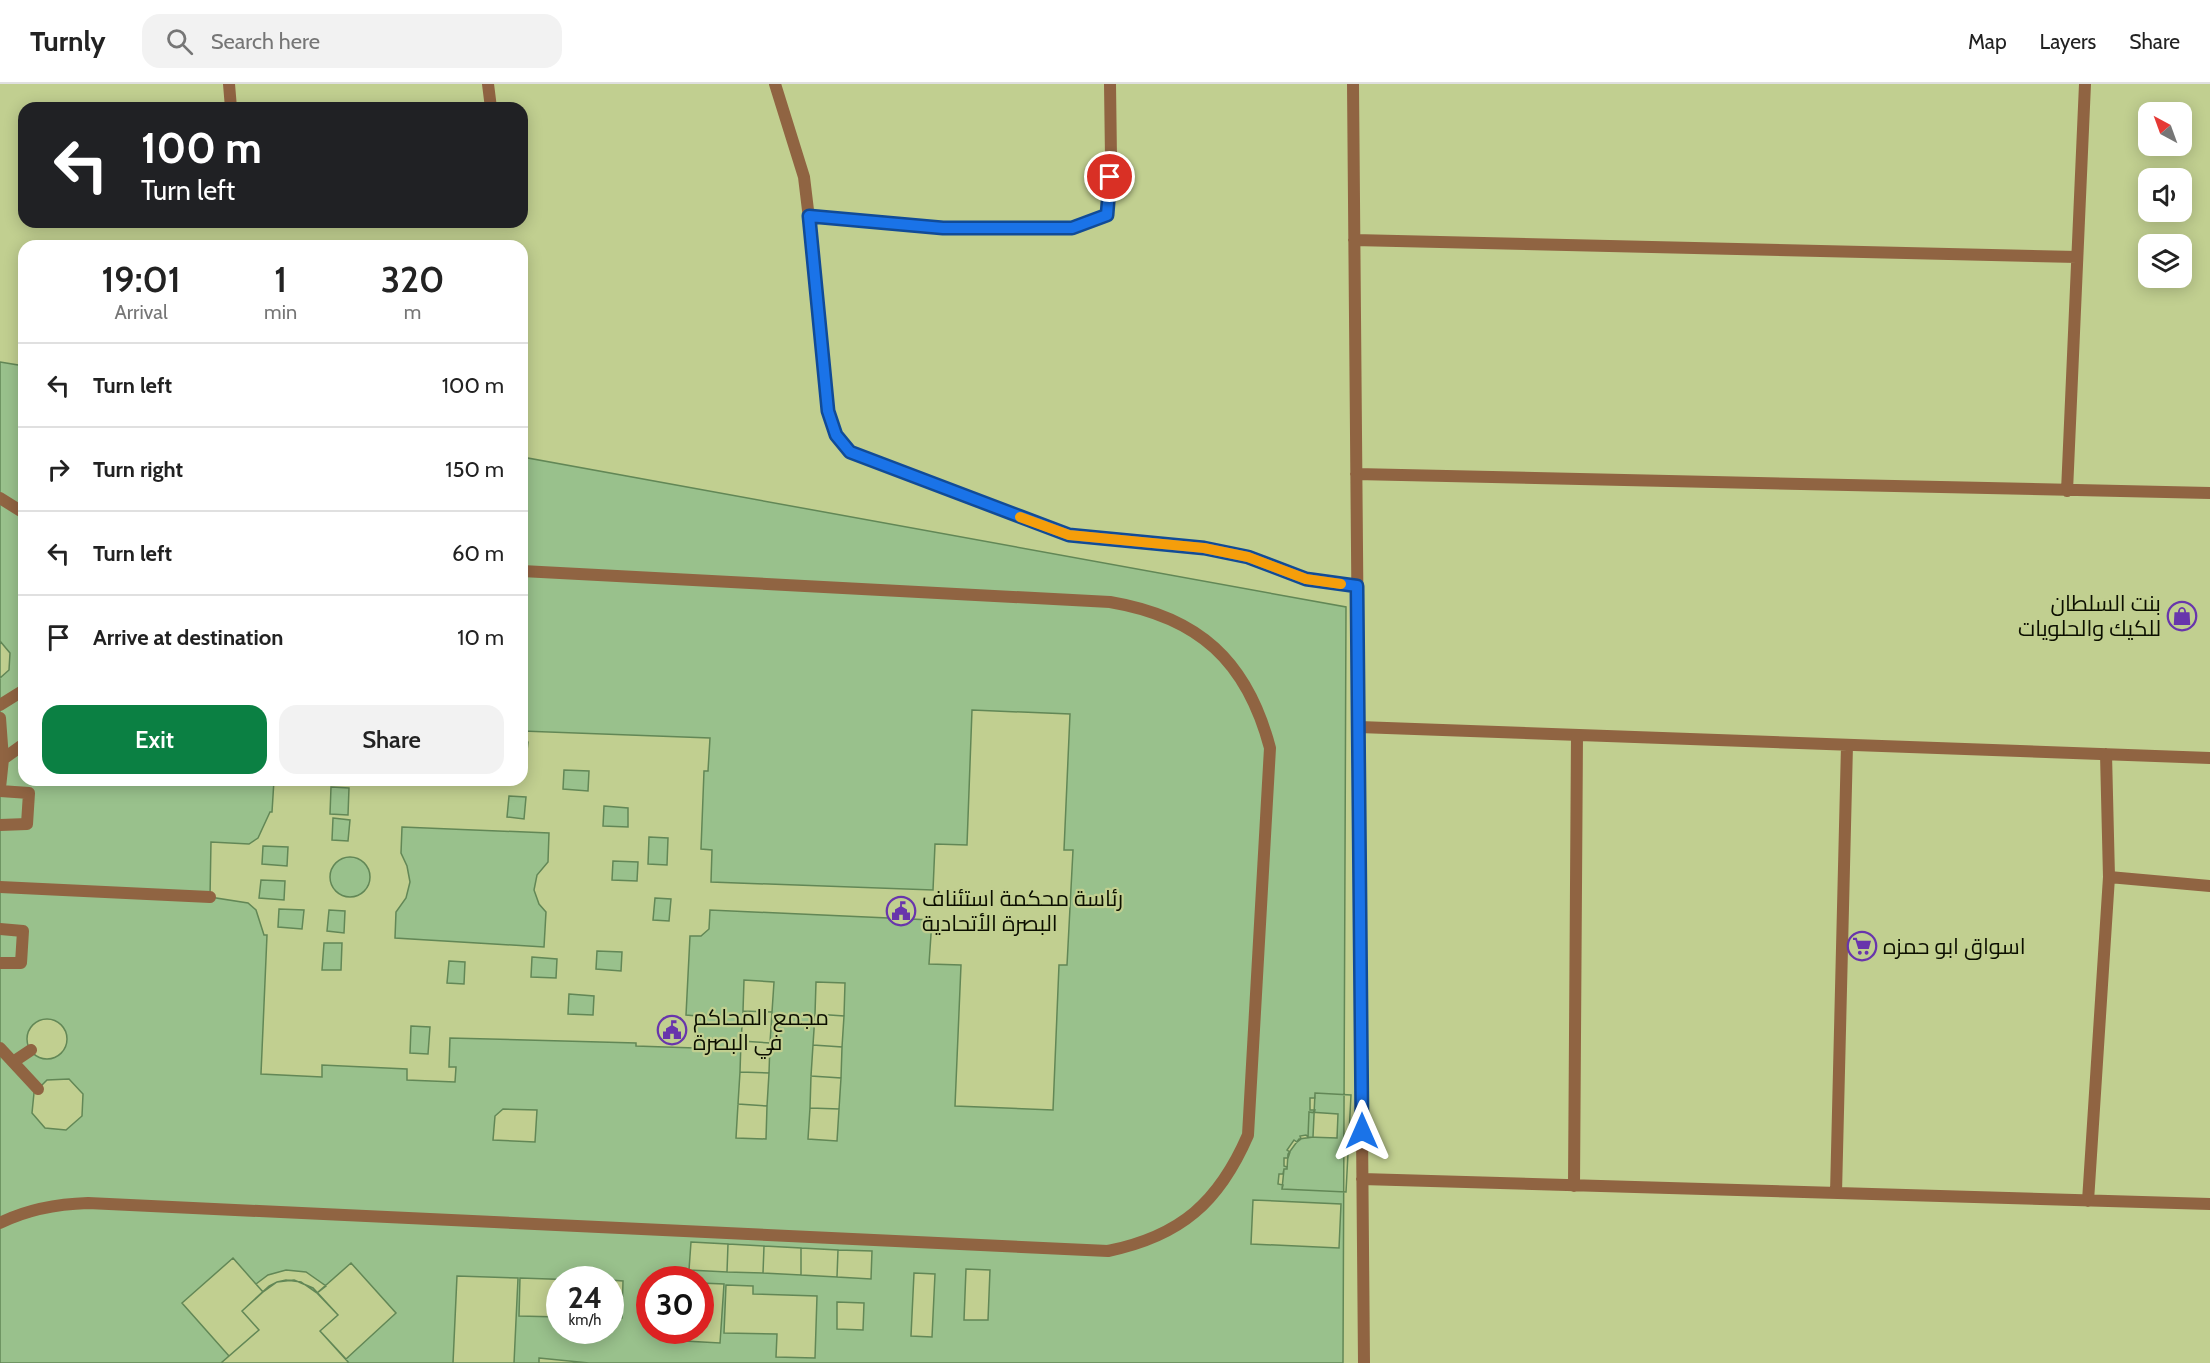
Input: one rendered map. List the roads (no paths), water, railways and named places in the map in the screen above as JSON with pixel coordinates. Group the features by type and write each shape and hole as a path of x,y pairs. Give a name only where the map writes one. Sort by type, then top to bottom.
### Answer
{"street":[{"path":"229,84 230,102"},
{"path":"488,84 490,102"},
{"path":"775,84 804,177 828,411 836,435 850,452 1069,535 1204,548 1248,557 1306,579 1357,586"},
{"path":"809,216 943,228 1072,228 1107,215 1112,158 1110,84"},
{"path":"1353,84 1364,1363"},
{"path":"2067,491 2085,84"},
{"path":"1354,240 2077,257"},
{"path":"1356,474 2210,493"},
{"path":"0,498 18,509"},
{"path":"0,1223 36,1209 62,1204 88,1203 1108,1251 1152,1240 1172,1230 1209,1199 1226,1180 1248,1135 1270,748 1251,693 1215,647 1192,630 1166,616 1139,607 1110,602 528,571"},
{"path":"0,705 18,694"},
{"path":"0,718 3,759 0,789 29,793 27,824 0,825"},
{"path":"1359,727 2210,758"},
{"path":"1574,1186 1576,735"},
{"path":"1836,1193 1847,745"},
{"path":"3,759 18,748"},
{"path":"2088,1201 2109,877 2106,754"},
{"path":"2109,877 2210,886"},
{"path":"0,887 210,897"},
{"path":"0,929 23,931 21,963 0,963"},
{"path":"0,1048 38,1089"},
{"path":"13,1062 31,1050"},
{"path":"1362,1179 2210,1204"}],"place":[{"name":"بنت السلطان للكيك والحلويات","path":"2182,616"},
{"name":"رئاسة محكمة استئناف البصرة الأتحادية","path":"901,911"},
{"name":"اسواق ابو حمزه","path":"1862,946"},
{"name":"مجمع المحاكم في البصرة","path":"672,1030"}]}
